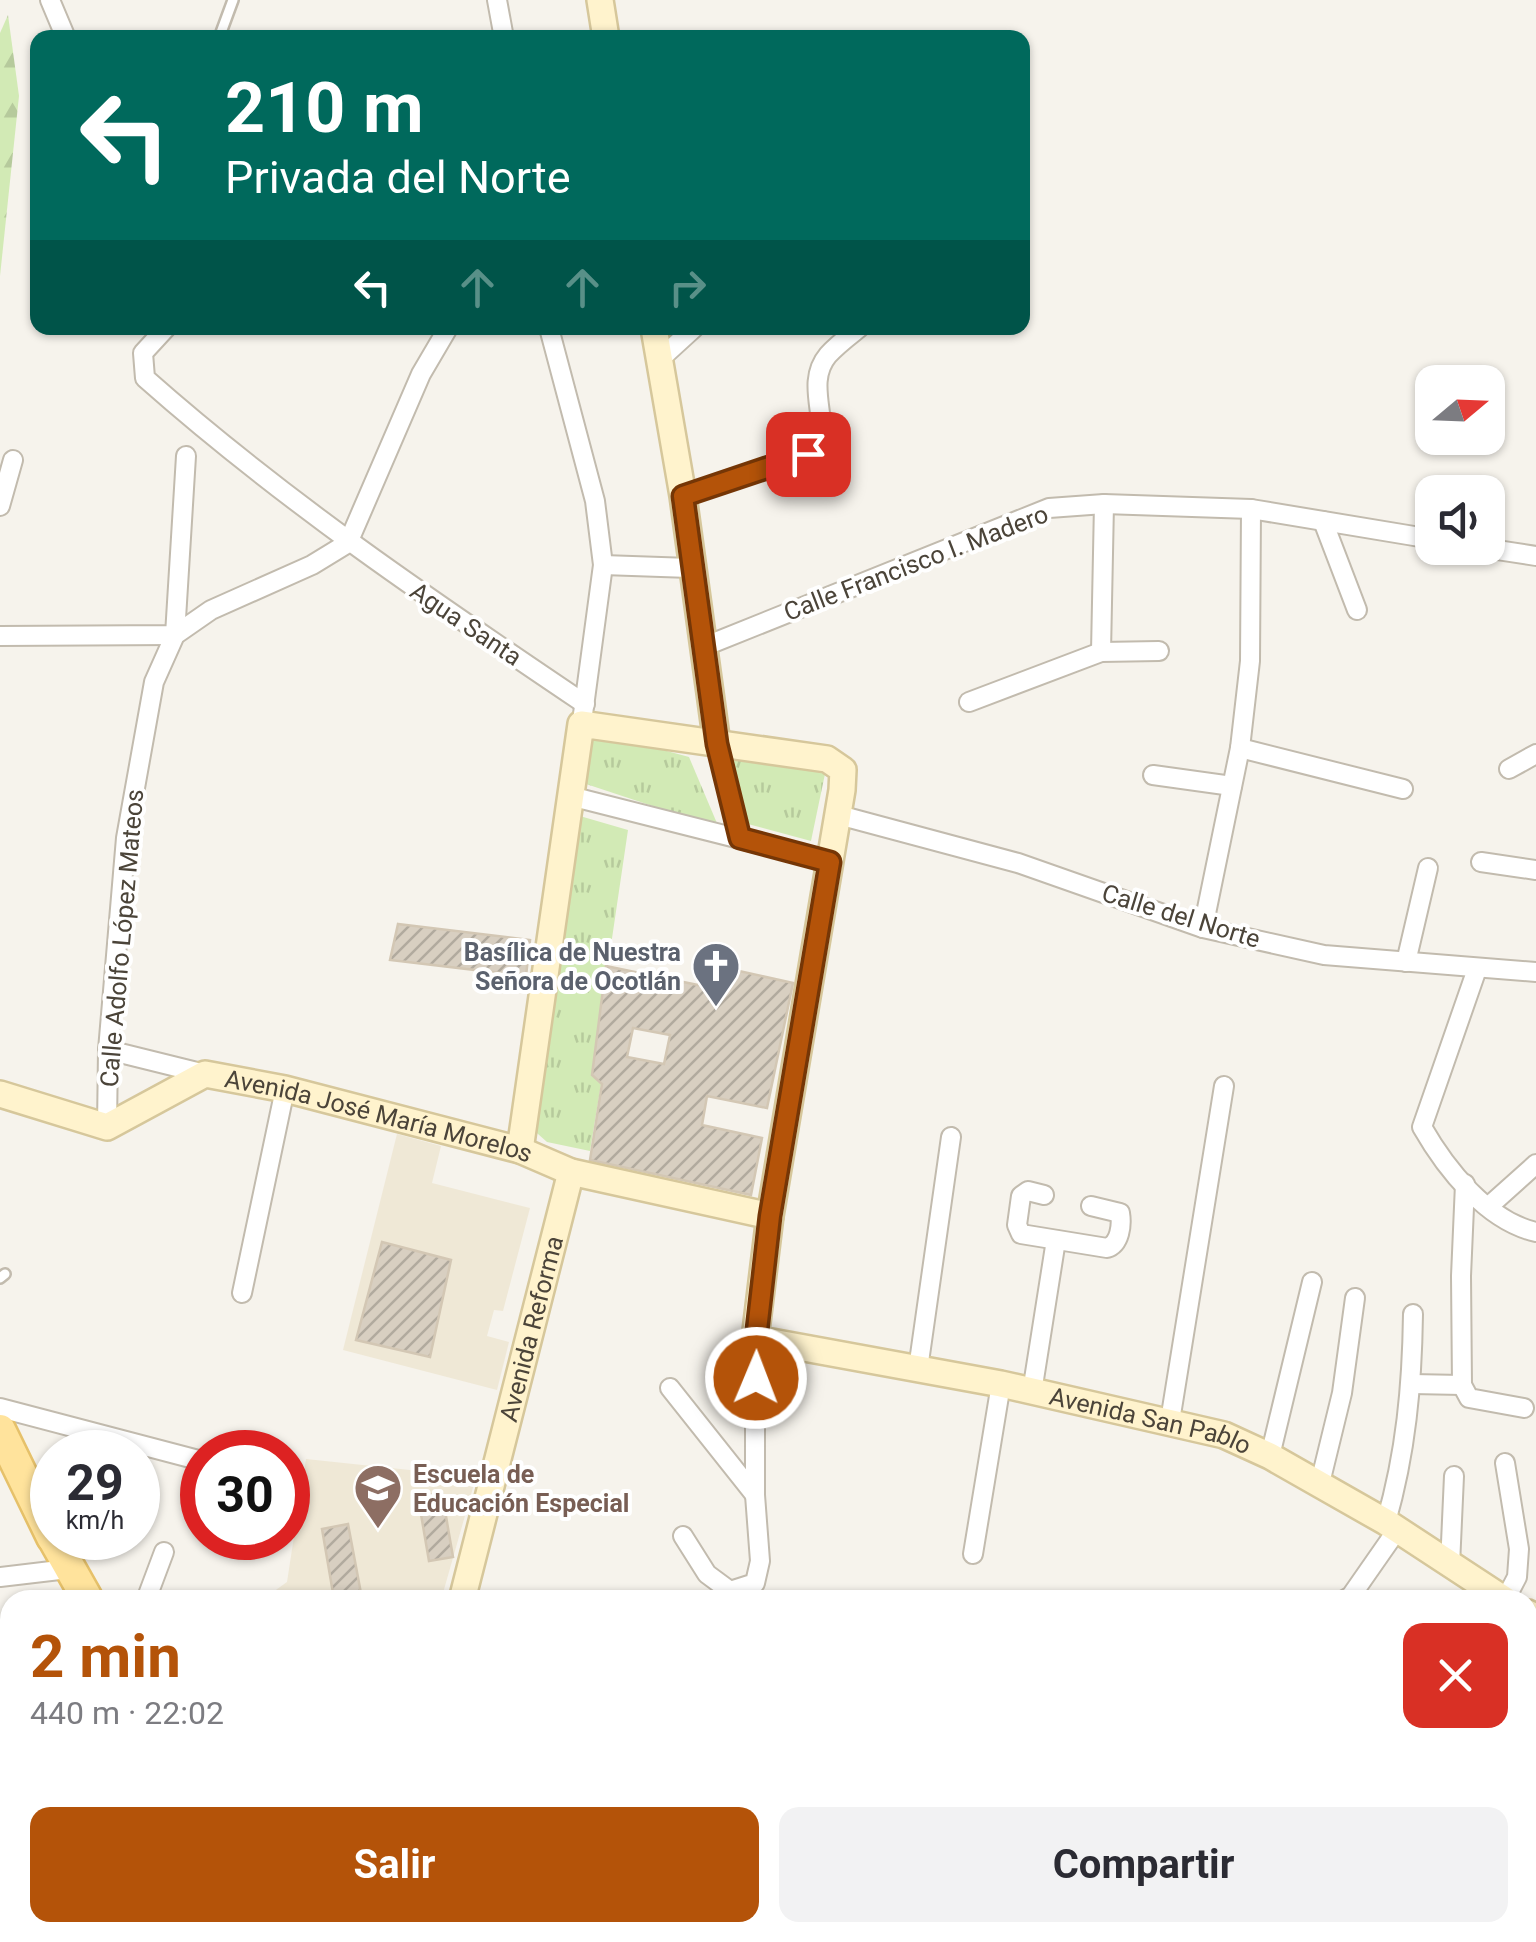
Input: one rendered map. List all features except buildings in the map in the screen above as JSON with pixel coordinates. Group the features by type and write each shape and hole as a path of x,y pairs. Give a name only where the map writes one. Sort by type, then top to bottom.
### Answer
{"main road":[{"path":"0,1430 30,1491"},
{"path":"64,1560 82,1590"}],"street":[{"path":"50,0 63,30"},
{"path":"497,0 503,30"},
{"path":"600,0 605,30"},
{"name":"Agua Santa","path":"160,335 143,353 145,378 348,544 583,714"},
{"path":"0,636 175,635 212,610 312,565 348,544 421,374 444,335"},
{"path":"520,1150 603,565 595,501 552,335"},
{"path":"655,335 683,496 717,744 740,838"},
{"path":"659,360 686,335"},
{"path":"683,496 808,454 820,444 823,430 816,386 819,368 852,335"},
{"name":"Calle Adolfo López Mateos","path":"106,1127 108,1050 126,838 154,682 175,635 186,456"},
{"path":"0,506 13,460"},
{"path":"1101,652 1104,504"},
{"name":"Calle Francisco I. Madero","path":"703,648 1049,508 1104,504 1252,510 1415,536"},
{"path":"1203,928 1240,748 1250,661 1252,510"},
{"path":"1323,521 1357,610"},
{"path":"1505,551 1536,556"},
{"path":"603,565 690,568"},
{"path":"969,702 1101,652 1159,651"},
{"path":"583,714 717,744 827,758 843,770 770,1216 756,1339 760,1561 755,1583 733,1590"},
{"path":"1240,748 1403,789"},
{"path":"1509,769 1536,754"},
{"path":"1154,775 1232,786"},
{"path":"570,796 830,862"},
{"name":"Calle del Norte","path":"836,814 1018,863 1203,928 1324,955 1536,972"},
{"path":"1481,862 1536,870"},
{"path":"1406,962 1428,868"},
{"path":"1476,969 1422,1127 1465,1184 1488,1207 1517,1227 1536,1232"},
{"path":"108,1050 204,1074"},
{"name":"Avenida José María Morelos","path":"106,1127 204,1074 286,1089 520,1150 571,1172 770,1216"},
{"path":"1170,1421 1224,1086"},
{"path":"242,1293 286,1089"},
{"path":"0,1094 106,1127"},
{"path":"918,1369 951,1137"},
{"path":"1488,1207 1536,1164"},
{"name":"Avenida Reforma","path":"465,1590 571,1172"},
{"path":"1465,1184 1462,1385 1470,1398 1524,1408"},
{"path":"1044,1194 1023,1193 1018,1230 1056,1240 1113,1246 1117,1242 1120,1213 1090,1206"},
{"path":"1032,1392 1056,1240"},
{"path":"1270,1456 1312,1282"},
{"path":"1320,1483 1342,1392 1355,1298"},
{"path":"1355,1590 1391,1526 1412,1384 1413,1314"},
{"name":"Avenida San Pablo","path":"756,1339 1001,1384 1224,1435 1320,1483 1489,1590"},
{"path":"973,1554 1001,1384"},
{"path":"1412,1384 1462,1385"},
{"path":"670,1388 756,1495"},
{"path":"0,1408 180,1455"},
{"path":"1505,1463 1519,1548 1517,1577 1510,1590"},
{"path":"1450,1566 1454,1476"},
{"path":"683,1536 708,1574 729,1590"},
{"path":"150,1590 164,1552"},
{"path":"0,1577 68,1569"}],"lane":[{"path":"222,30 233,0"}],"shaded area":[{"path":"397,1134 441,1146 432,1183 530,1208 503,1311 494,1310 487,1336 509,1342 497,1390 343,1350"},
{"name":"Escuela de Educación Especial","path":"310,1459 476,1477 444,1590 276,1590 287,1582 290,1560 310,1560"}],"green space":[{"path":"8,15 19,96 0,276 0,33"},
{"path":"582,728 689,757 719,828 577,781"},
{"path":"728,751 826,769 811,841 744,823"},
{"path":"573,814 628,830 592,1074 601,1084 590,1151 547,1142 529,1126"}],"place":[{"name":"Basílica de Nuestra Señora de Ocotlán","path":"716,1008"},
{"name":"Escuela de Educación Especial","path":"378,1530"}],"route":[{"path":"756,1378 756,1339 770,1216 830,862 740,838 717,744 683,496 808,454"}]}
